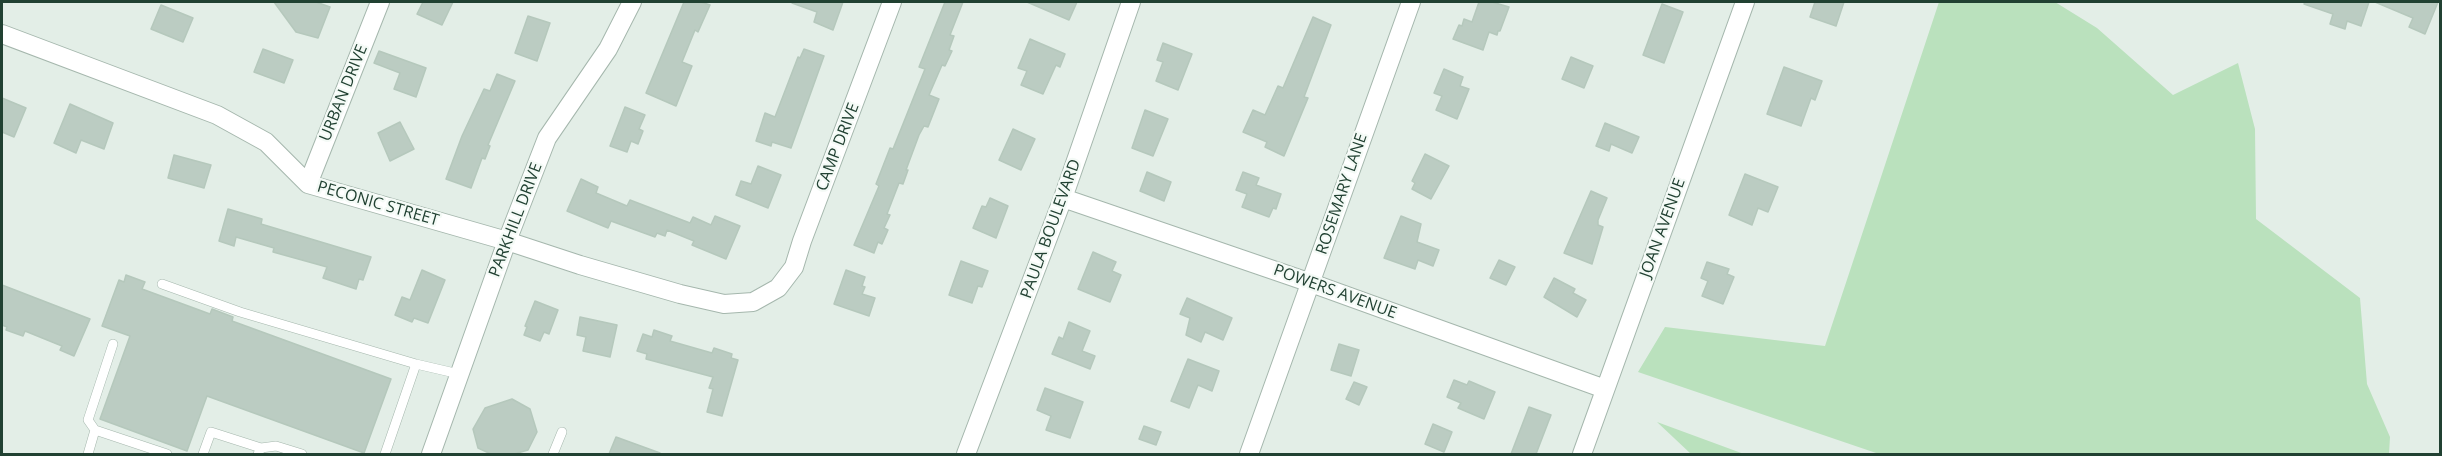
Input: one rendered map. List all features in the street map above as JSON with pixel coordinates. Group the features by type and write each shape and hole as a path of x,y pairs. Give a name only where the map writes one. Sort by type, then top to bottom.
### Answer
{"street":[{"name":"URBAN DRIVE","path":"308,184 380,2"},
{"name":"PARKHILL DRIVE","path":"431,454 507,240 547,138 608,49 632,2"},
{"name":"CAMP DRIVE","path":"778,288 794,267 892,2"},
{"name":"PAULA BOULEVARD","path":"966,454 1063,198 1131,2"},
{"name":"ROSEMARY LANE","path":"1248,454 1411,2"},
{"name":"JOAN AVENUE","path":"1582,454 1745,2"},
{"name":"PECONIC STREET","path":"2,34 216,115 266,142 308,184 507,240 680,294 724,304 753,302 778,288"},
{"name":"POWERS AVENUE","path":"1063,198 1311,283 1605,389"}],"lane":[{"path":"162,284 240,312 416,364 459,374"},
{"path":"113,344 88,420 95,430 167,454"},
{"path":"385,454 416,364"},
{"path":"88,454 95,430"},
{"path":"203,454 212,432 260,451 276,446 302,454"},
{"path":"553,454 562,432"}],"green space":[{"path":"1939,2 2055,2 2097,28 2173,95 2238,63 2255,129 2256,219 2360,298 2367,384 2390,437 2389,454 1879,454 1638,372 1665,327 1825,346"},
{"path":"1657,422 1744,454 1691,454"}],"building":[{"path":"274,2 316,2 330,7 318,38 296,32"},
{"path":"423,2 453,2 442,25 417,14"},
{"path":"684,2 701,2 710,5 698,32 695,30 682,62 692,66 676,106 646,93"},
{"path":"793,2 843,2 833,30 814,22 817,12"},
{"path":"945,2 963,2 950,35 954,36 949,50 952,51 945,66 942,65 929,95 939,99 928,127 924,126 919,135 903,184 899,183 887,214 890,215 884,228 888,230 882,244 878,242 874,253 854,245 879,186 876,184 890,148 893,149 925,69 919,67"},
{"path":"1027,2 1077,2 1069,20"},
{"path":"1479,2 1492,2 1509,7 1500,31 1497,35 1489,32 1483,50 1453,39 1464,19 1472,22"},
{"path":"1815,2 1844,2 1836,26 1810,17"},
{"path":"2305,2 2369,2 2361,26 2347,21 2345,29 2330,24 2333,14 2304,4"},
{"path":"2375,2 2438,2 2425,34 2409,27 2413,18"},
{"path":"1662,4 1683,12 1664,63 1643,55"},
{"path":"161,5 193,18 183,42 151,29"},
{"path":"528,16 550,23 537,61 515,53"},
{"path":"1313,17 1331,25 1304,97 1308,98 1284,156 1265,147 1267,142 1243,132 1253,110 1265,115 1278,86 1283,88"},
{"path":"1030,39 1065,54 1060,67 1056,65 1043,94 1021,85 1027,71 1018,68"},
{"path":"1163,43 1192,54 1178,90 1156,81 1163,62 1157,60"},
{"path":"263,49 293,60 284,83 254,72"},
{"path":"804,49 824,56 791,148 772,142 771,146 756,141 765,113 775,117 798,57 800,58"},
{"path":"379,51 426,68 416,97 394,89 400,73 374,63"},
{"path":"1571,57 1593,66 1584,88 1562,79"},
{"path":"1784,67 1822,81 1815,100 1811,98 1801,126 1767,114"},
{"path":"1444,69 1463,77 1460,86 1469,89 1457,119 1436,110 1442,96 1434,93"},
{"path":"497,74 515,81 488,145 490,146 485,159 482,158 471,188 446,179 462,136 484,89 490,91"},
{"path":"2,98 26,108 14,137 2,132"},
{"path":"70,104 113,123 104,149 81,140 76,153 54,143"},
{"path":"625,107 645,115 639,129 643,131 638,144 631,141 627,152 610,146"},
{"path":"1145,110 1168,119 1153,156 1132,148"},
{"path":"400,122 414,149 390,161 378,133"},
{"path":"1605,123 1639,137 1632,153 1611,144 1609,151 1596,146"},
{"path":"1013,129 1035,139 1021,170 999,160"},
{"path":"1425,154 1449,166 1431,199 1412,189 1415,183 1412,181"},
{"path":"174,155 211,165 204,188 168,178"},
{"path":"758,166 781,175 768,208 736,195 741,181 751,184"},
{"path":"1147,172 1171,182 1164,201 1140,191"},
{"path":"1243,172 1259,178 1256,185 1281,194 1276,209 1273,208 1269,217 1242,207 1247,194 1236,190"},
{"path":"1745,174 1778,187 1768,212 1758,208 1752,225 1729,215"},
{"path":"581,179 598,187 596,193 627,206 630,200 690,223 693,217 711,225 715,216 740,226 726,259 692,245 694,241 667,230 665,236 657,233 655,237 611,221 608,228 567,211"},
{"path":"1591,191 1607,198 1598,220 1598,225 1603,227 1592,264 1564,253"},
{"path":"990,198 1008,206 996,238 973,228 982,206 986,207"},
{"path":"228,209 262,219 261,224 371,257 363,280 359,279 356,289 323,278 327,267 273,252 274,248 236,237 234,246 219,241"},
{"path":"1401,216 1421,224 1417,242 1439,250 1433,266 1418,260 1415,269 1384,258"},
{"path":"1093,252 1116,262 1112,271 1121,275 1110,302 1078,289"},
{"path":"1499,260 1515,267 1506,285 1490,278"},
{"path":"961,261 988,271 982,287 978,286 972,303 949,295"},
{"path":"1707,262 1729,269 1727,274 1734,277 1723,304 1702,296 1708,281 1701,278"},
{"path":"422,270 445,280 428,323 414,318 412,322 395,315 402,297 410,300"},
{"path":"846,270 865,277 862,294 875,298 869,316 834,304"},
{"path":"126,275 145,282 142,289 210,314 212,309 233,317 232,321 391,379 364,453 207,396 187,451 100,419 130,336 102,326 119,280 124,282"},
{"path":"1554,278 1575,289 1573,293 1586,300 1577,317 1544,297"},
{"path":"2,285 90,319 74,356 60,350 62,346 25,331 23,336 6,330 7,327 2,325"},
{"path":"1187,298 1232,318 1223,340 1205,332 1201,342 1186,335 1190,318 1180,314"},
{"path":"535,301 558,310 549,334 544,332 540,341 524,335 527,327 525,326"},
{"path":"580,317 617,325 610,357 583,351 586,337 577,335"},
{"path":"1069,322 1090,331 1082,351 1095,356 1090,369 1052,354 1059,337 1063,339"},
{"path":"654,330 672,336 670,341 712,353 714,348 732,354 731,358 738,360 722,416 707,412 713,389 709,388 713,377 646,359 647,354 637,351 643,334 652,337"},
{"path":"1339,344 1359,350 1351,376 1331,370"},
{"path":"1188,359 1219,371 1212,391 1198,385 1189,408 1171,401"},
{"path":"1454,380 1467,385 1469,381 1495,392 1484,419 1458,408 1461,403 1447,397"},
{"path":"1354,382 1367,387 1359,405 1346,399"},
{"path":"1045,388 1083,402 1070,438 1046,430 1051,416 1037,410"},
{"path":"512,399 530,409 537,432 528,450 514,454 491,454 478,448 473,429 485,408"},
{"path":"1529,407 1551,415 1536,454 1511,454"},
{"path":"1433,424 1452,432 1444,452 1425,444"},
{"path":"1144,426 1161,432 1156,445 1139,439"},
{"path":"616,437 660,453 660,454 609,454"}]}
